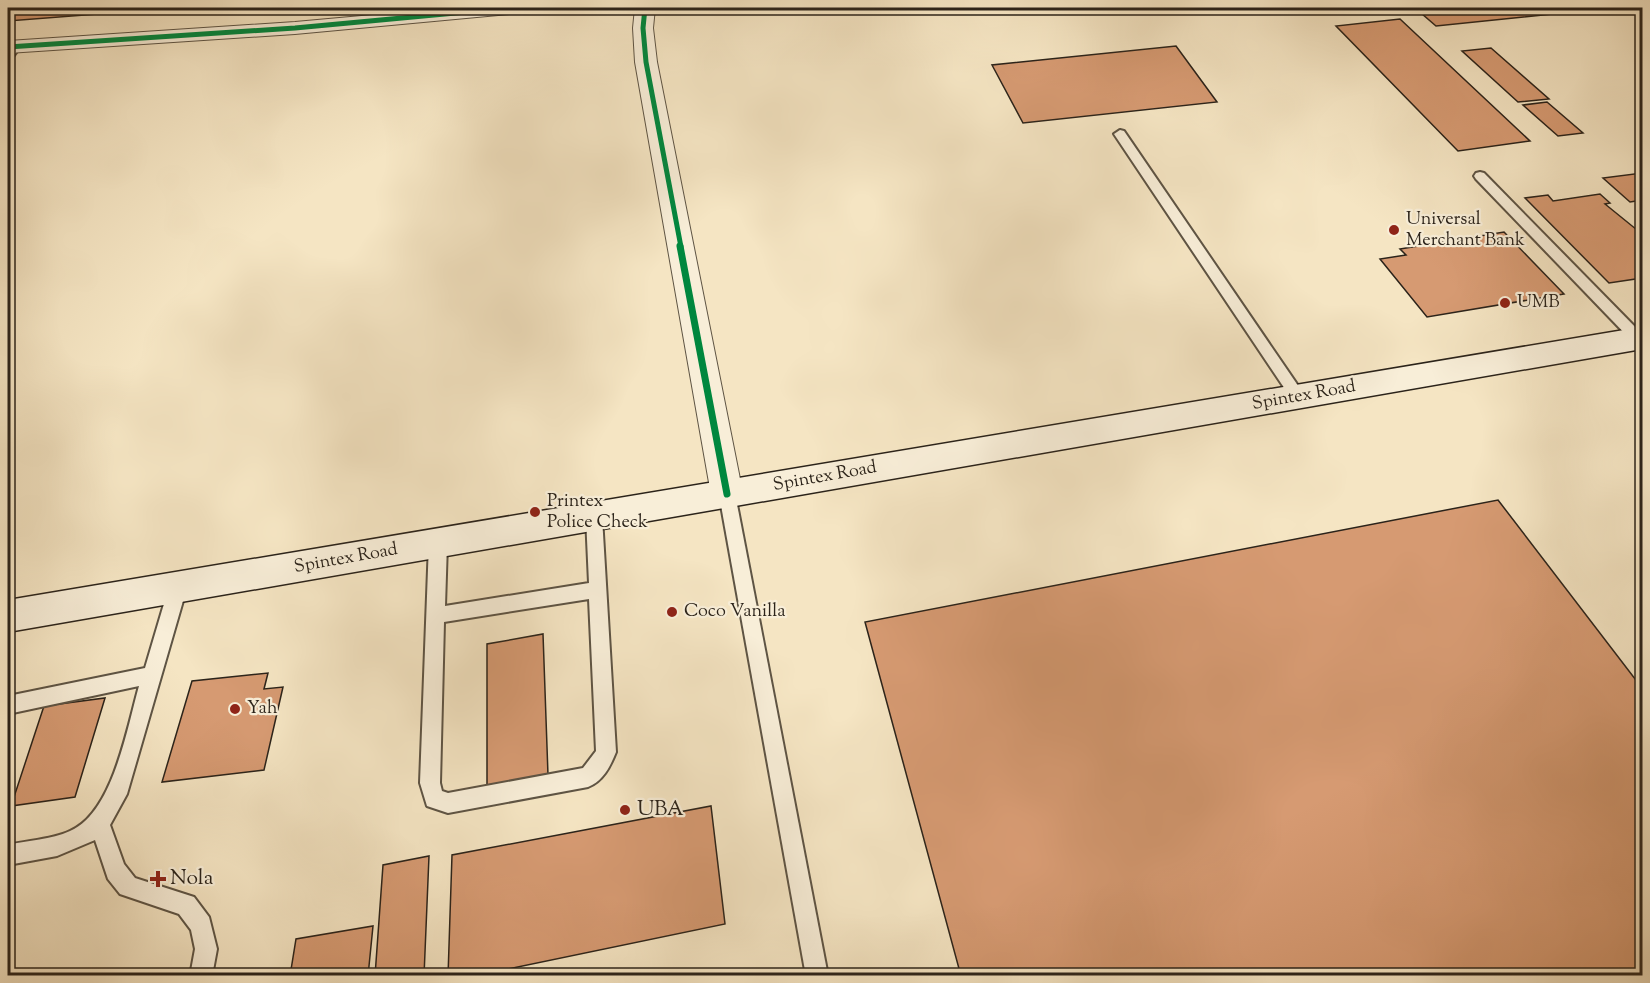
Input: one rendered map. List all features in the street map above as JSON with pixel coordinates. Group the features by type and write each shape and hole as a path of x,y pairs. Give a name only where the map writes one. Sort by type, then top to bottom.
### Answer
{"main road":[{"name":"Spintex Road","path":"8,617 1641,338"}],"street":[{"path":"10,50 295,28 509,8"},
{"path":"645,8 643,28 646,62 727,494"}],"lane":[{"path":"1120,134 1298,397"},
{"path":"1480,176 1641,338"},
{"path":"727,494 817,975"},
{"path":"438,543 430,783 434,799 448,803 588,777 599,766 606,752 594,517"},
{"path":"8,855 65,845 84,835 99,823 117,794 178,587"},
{"path":"436,615 597,590"},
{"path":"8,705 152,675"},
{"path":"99,823 116,871 128,886 186,905 201,925 206,949 201,975"}],"building":[{"path":"8,8 175,8 8,21"},
{"path":"1469,8 1610,8 1436,26 1421,13"},
{"path":"1400,19 1530,141 1458,151 1336,26"},
{"path":"1176,46 1217,102 1023,123 992,65"},
{"path":"1491,48 1549,99 1518,102 1462,51"},
{"path":"1547,102 1583,133 1558,136 1523,105"},
{"path":"1642,173 1642,200 1630,202 1603,178"},
{"path":"1600,194 1610,203 1605,204 1642,234 1642,278 1609,283 1525,198 1548,195 1553,201"},
{"path":"1504,232 1564,294 1427,317 1380,259 1406,255 1400,249"},
{"path":"1498,500 1642,688 1642,976 961,976 865,622"},
{"path":"543,634 548,775 487,787 487,644"},
{"path":"268,673 264,689 283,687 264,770 162,782 192,681"},
{"path":"105,698 75,797 11,806 44,706"},
{"path":"711,806 725,924 474,976 448,976 452,855"},
{"path":"429,856 424,976 375,976 383,865"},
{"path":"373,926 368,976 290,976 296,939"}],"cycle path":[{"path":"8,47 295,28 509,8"},
{"path":"645,8 643,28 646,62 727,494"}],"place":[{"name":"Universal Merchant Bank","path":"1394,230"},
{"name":"UMB","path":"1505,303"},
{"name":"Printex Police Check","path":"535,512"},
{"name":"Coco Vanilla","path":"672,612"},
{"name":"Yah","path":"235,709"},
{"name":"UBA","path":"625,810"},
{"name":"Nola","path":"158,879"}]}
